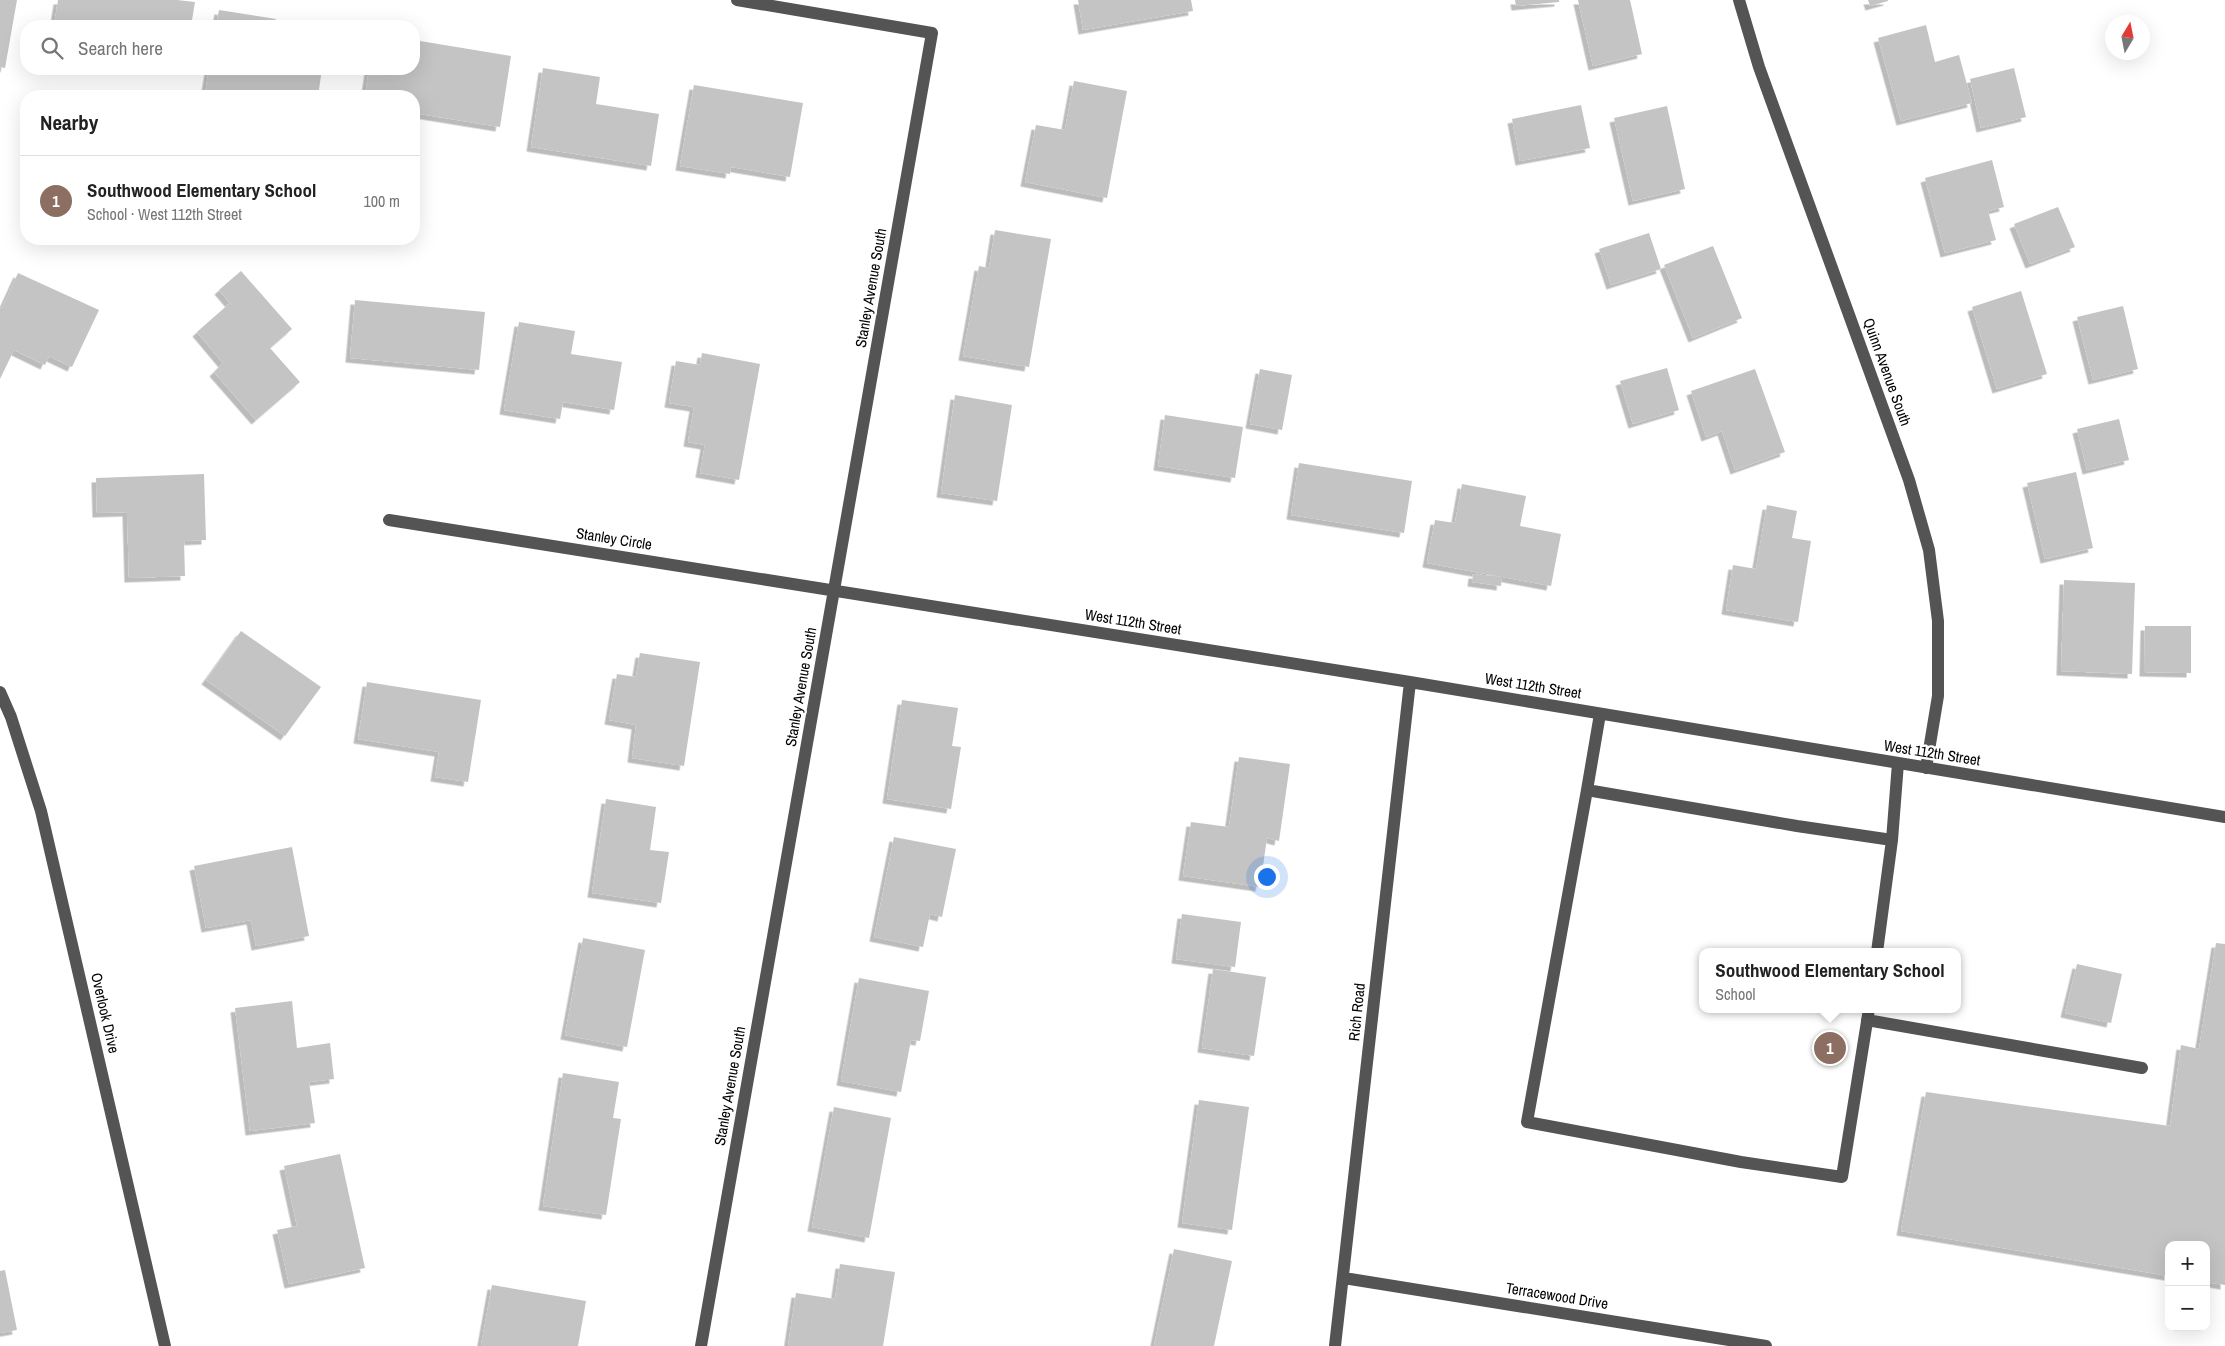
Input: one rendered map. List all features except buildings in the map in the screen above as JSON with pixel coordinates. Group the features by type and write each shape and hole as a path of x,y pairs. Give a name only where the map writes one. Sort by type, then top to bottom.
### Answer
{"street":[{"name":"Stanley Avenue South","path":"701,1346 932,33 737,0"},
{"name":"Quinn Avenue South","path":"1739,0 1759,67 1909,480 1929,550 1938,621 1938,696 1926,768"},
{"name":"Stanley Circle","path":"389,520 834,591"},
{"name":"West 112th Street","path":"834,591 1410,682 2225,817"},
{"name":"Rich Road","path":"1334,1346 1344,1278 1410,682"},
{"name":"Overlook Drive","path":"0,692 11,717 41,811 165,1346"},
{"path":"1600,714 1527,1122 1741,1162 1842,1177 1868,1015 2142,1068"},
{"path":"1877,948 1892,840 1898,763"},
{"path":"1587,790 1797,826 1892,840"},
{"name":"Terracewood Drive","path":"1344,1278 1766,1346"}],"place":[{"name":"Southwood Elementary School","path":"1830,1048"}]}
